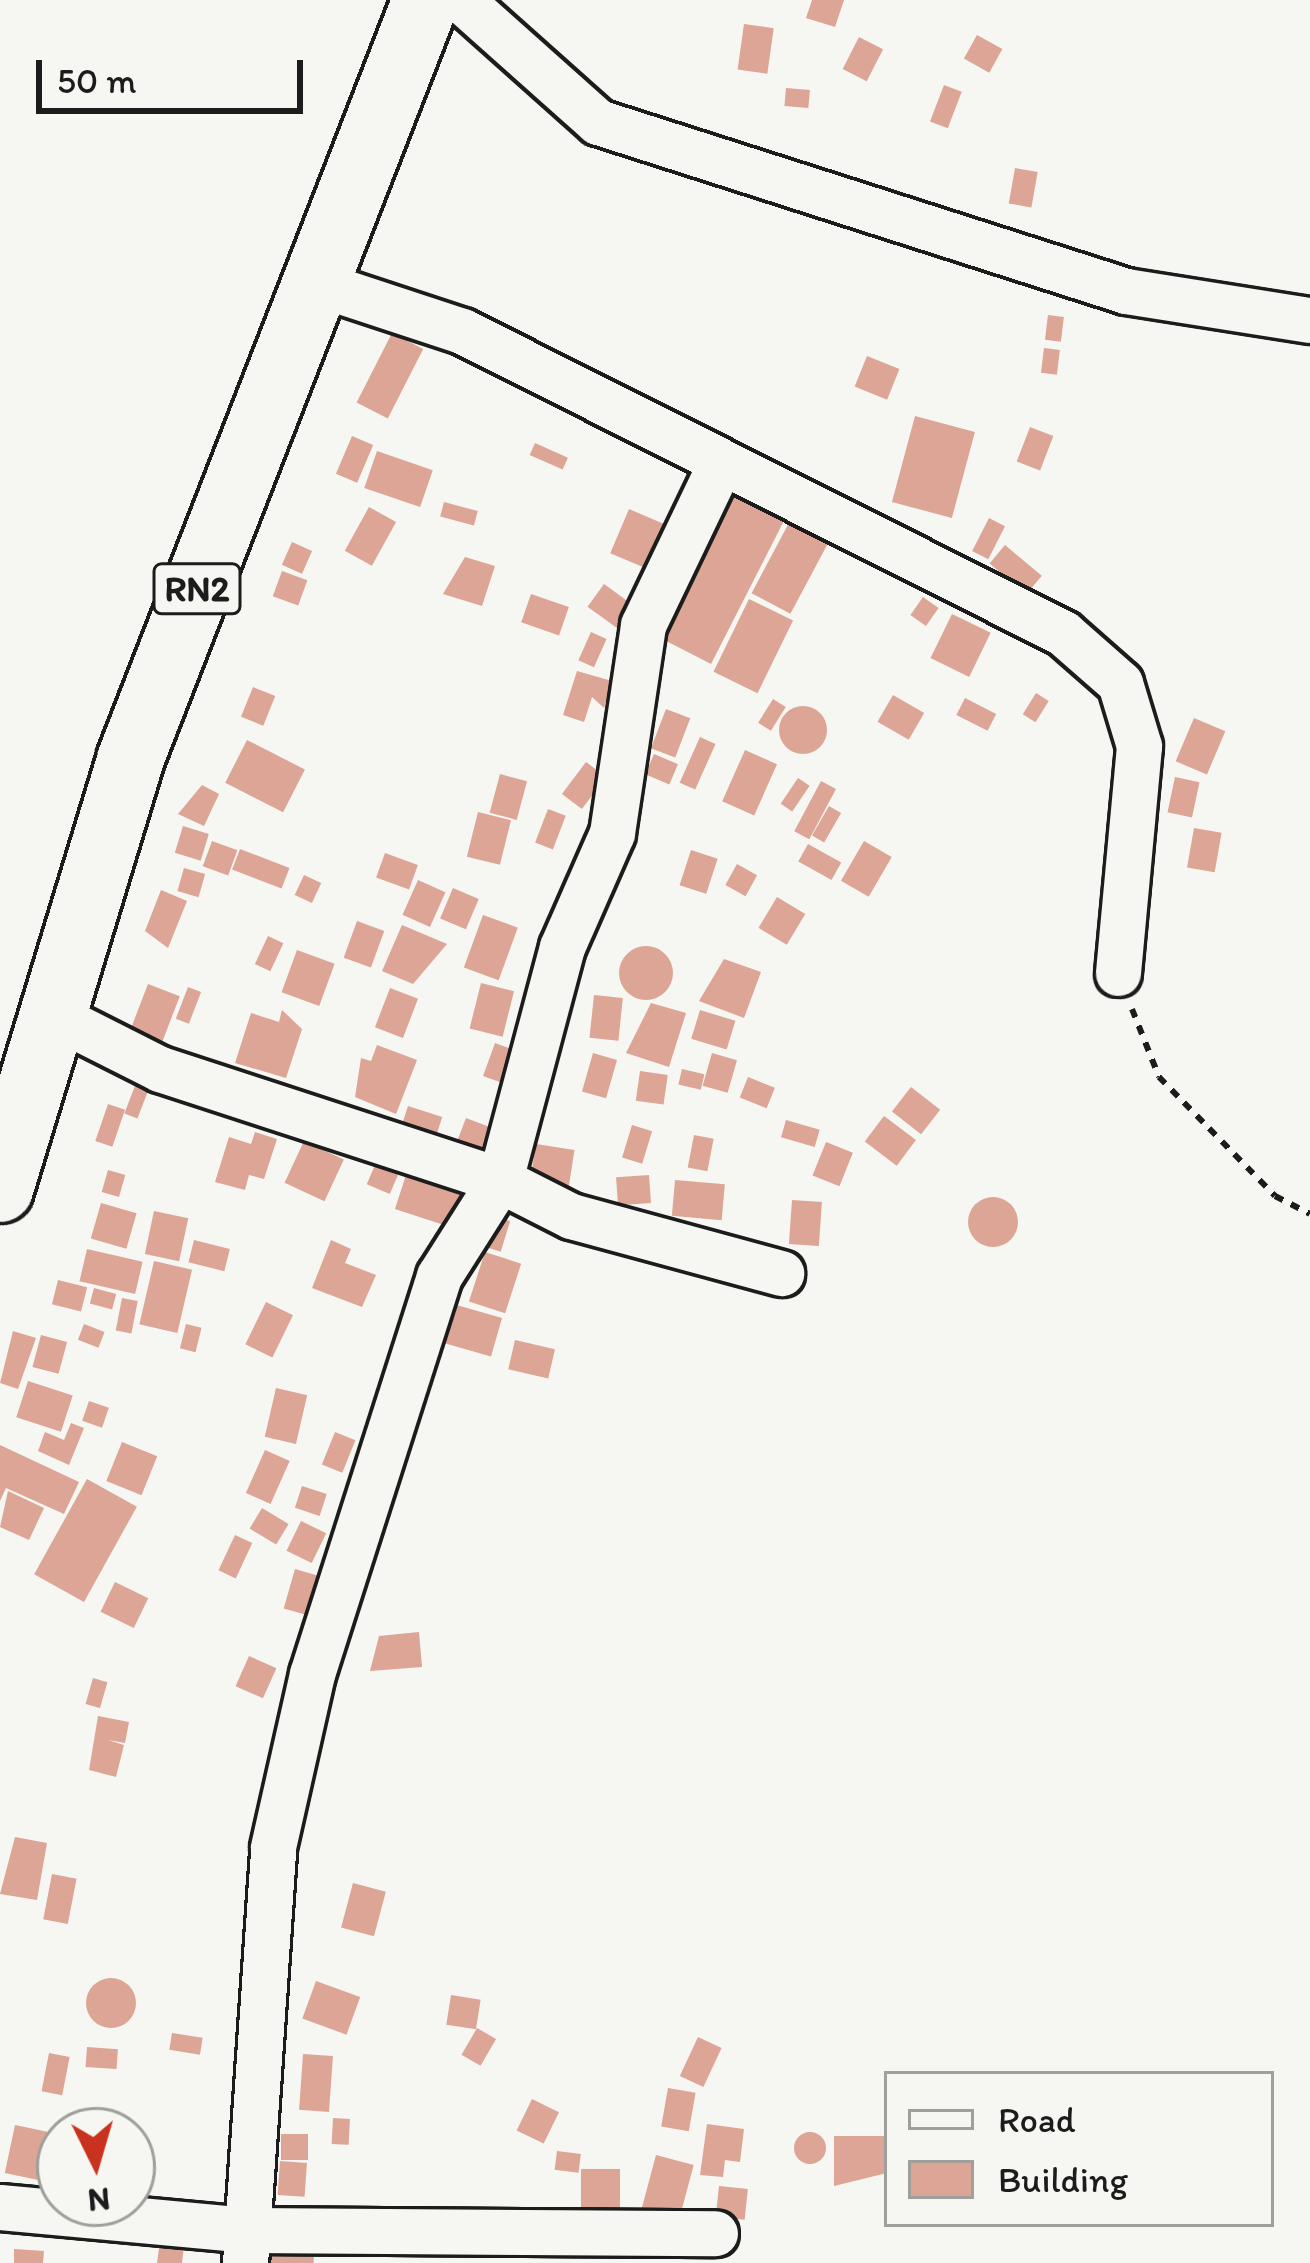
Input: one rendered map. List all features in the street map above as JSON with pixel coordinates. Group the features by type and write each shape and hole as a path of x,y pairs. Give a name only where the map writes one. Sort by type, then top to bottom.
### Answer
{"highway":[{"name":"RN2","path":"0,1189 130,760 425,0"}],"street":[{"path":"461,0 598,122 1126,291 1310,320"},
{"path":"316,283 462,332 1063,633 1120,683 1139,746 1118,973"},
{"path":"247,2247 272,1847 312,1674 439,1276 500,1180 562,947 612,833 643,626 721,462"},
{"path":"53,1015 160,1069 500,1180 571,1216 781,1273"},
{"path":"0,2207 247,2247 715,2233"}],"path":[{"path":"1118,973 1160,1077 1275,1196 1310,1214"}],"building":[{"path":"812,0 844,0 835,27 806,18"},
{"path":"744,24 774,28 767,74 738,70"},
{"path":"977,35 1002,49 989,73 964,59"},
{"path":"859,37 883,49 867,81 843,69"},
{"path":"944,85 962,92 948,128 930,121"},
{"path":"786,88 810,90 808,108 784,106"},
{"path":"1015,168 1038,172 1031,207 1009,203"},
{"path":"1048,315 1064,317 1061,342 1045,340"},
{"path":"392,333 423,349 388,418 357,402"},
{"path":"1044,348 1060,350 1057,375 1041,373"},
{"path":"867,356 899,369 887,400 855,387"},
{"path":"915,416 975,432 952,518 892,502"},
{"path":"1030,427 1053,436 1040,471 1017,462"},
{"path":"352,436 373,445 357,483 336,474"},
{"path":"535,443 568,458 563,470 530,455"},
{"path":"377,451 433,470 420,507 364,488"},
{"path":"732,495 784,521 711,664 659,638"},
{"path":"444,502 478,511 474,526 440,516"},
{"path":"369,507 396,522 372,566 345,551"},
{"path":"629,509 666,525 647,569 610,553"},
{"path":"989,518 1005,526 988,559 972,551"},
{"path":"791,519 830,540 790,614 752,593"},
{"path":"292,542 312,551 302,574 282,565"},
{"path":"1005,545 1042,576 1026,594 990,563"},
{"path":"465,557 495,566 482,606 443,594"},
{"path":"282,571 307,580 298,606 273,596"},
{"path":"604,584 636,607 619,630 588,607"},
{"path":"531,594 569,607 559,635 521,622"},
{"path":"923,597 939,608 926,626 910,615"},
{"path":"749,599 793,620 758,693 713,672"},
{"path":"952,614 991,633 969,677 931,658"},
{"path":"591,632 607,639 594,667 578,660"},
{"path":"577,671 612,681 604,708 592,697 584,722 563,715"},
{"path":"253,687 275,696 263,726 241,717"},
{"path":"1036,693 1049,701 1035,722 1023,714"},
{"path":"893,695 924,713 909,740 878,722"},
{"path":"965,698 996,714 988,731 956,715"},
{"path":"773,699 786,707 771,731 758,723"},
{"path":"803,706 820,713 827,730 820,747 803,754 786,747 779,730 786,713"},
{"path":"666,709 690,718 675,758 651,748"},
{"path":"1194,718 1225,731 1207,775 1176,761"},
{"path":"700,737 716,744 695,790 680,783"},
{"path":"247,740 305,770 283,812 225,783"},
{"path":"745,750 777,764 754,815 722,801"},
{"path":"654,754 678,764 669,784 645,774"},
{"path":"586,762 606,777 582,809 562,794"},
{"path":"500,774 527,781 517,820 490,813"},
{"path":"1175,777 1199,782 1192,817 1168,812"},
{"path":"798,778 810,786 792,812 781,804"},
{"path":"821,781 836,789 809,839 794,831"},
{"path":"202,785 219,794 204,826 178,814"},
{"path":"829,806 841,813 824,842 812,835"},
{"path":"548,809 566,816 553,849 535,843"},
{"path":"478,812 511,820 500,865 467,857"},
{"path":"183,826 209,834 201,861 175,853"},
{"path":"1194,828 1222,833 1215,872 1187,867"},
{"path":"212,841 237,850 228,876 203,866"},
{"path":"864,841 892,857 869,897 841,881"},
{"path":"808,844 841,862 832,880 798,861"},
{"path":"240,849 289,868 282,889 232,870"},
{"path":"691,850 718,859 706,894 680,885"},
{"path":"385,853 418,865 409,889 376,877"},
{"path":"737,864 757,875 745,896 725,885"},
{"path":"184,868 205,874 199,897 177,891"},
{"path":"304,875 321,883 312,903 295,895"},
{"path":"418,880 445,892 430,927 403,915"},
{"path":"453,888 479,899 466,929 440,918"},
{"path":"161,890 187,901 168,948 145,931"},
{"path":"777,897 805,914 787,945 758,928"},
{"path":"483,915 518,928 499,980 464,968"},
{"path":"357,921 384,931 371,968 344,958"},
{"path":"402,925 447,944 413,984 382,971"},
{"path":"268,936 283,943 270,971 255,964"},
{"path":"646,946 665,954 673,973 665,992 646,1000 627,992 619,973 627,954"},
{"path":"297,950 335,964 319,1006 282,992"},
{"path":"724,959 761,972 744,1018 699,1001"},
{"path":"481,983 514,991 503,1037 470,1029"},
{"path":"148,984 180,996 161,1046 129,1033"},
{"path":"188,987 201,992 189,1024 176,1019"},
{"path":"390,988 418,999 403,1038 375,1027"},
{"path":"594,995 623,998 618,1041 590,1038"},
{"path":"651,1003 686,1013 669,1067 626,1053"},
{"path":"282,1010 302,1029 286,1078 235,1063 251,1013 279,1022"},
{"path":"700,1010 735,1021 727,1050 691,1039"},
{"path":"495,1043 514,1050 502,1083 483,1076"},
{"path":"377,1045 417,1060 396,1114 355,1097 361,1058 371,1061"},
{"path":"593,1053 617,1060 606,1098 582,1091"},
{"path":"712,1053 737,1060 728,1093 703,1086"},
{"path":"682,1069 704,1074 701,1090 678,1085"},
{"path":"640,1071 668,1075 664,1105 636,1101"},
{"path":"748,1077 775,1088 767,1108 740,1097"},
{"path":"138,1078 151,1083 137,1118 124,1113"},
{"path":"911,1087 940,1110 921,1134 892,1111"},
{"path":"108,1104 125,1110 112,1147 95,1141"},
{"path":"408,1106 442,1117 433,1146 399,1135"},
{"path":"884,1116 916,1140 897,1166 865,1142"},
{"path":"466,1118 490,1127 478,1160 453,1151"},
{"path":"786,1120 820,1130 815,1147 781,1137"},
{"path":"632,1125 652,1131 642,1164 622,1158"},
{"path":"255,1132 277,1139 264,1179 249,1175 245,1190 215,1182 229,1137 251,1144"},
{"path":"694,1135 714,1139 707,1171 688,1167"},
{"path":"304,1141 344,1160 324,1201 285,1183"},
{"path":"826,1142 853,1153 839,1186 813,1175"},
{"path":"536,1144 575,1150 568,1190 530,1184"},
{"path":"375,1165 398,1175 390,1194 367,1184"},
{"path":"108,1170 125,1175 119,1197 102,1192"},
{"path":"407,1172 462,1190 450,1227 395,1209"},
{"path":"649,1175 651,1203 618,1205 616,1177"},
{"path":"675,1180 725,1184 722,1220 672,1216"},
{"path":"993,1197 1011,1204 1018,1222 1011,1240 993,1247 975,1240 968,1222 975,1204"},
{"path":"792,1200 822,1202 819,1246 789,1244"},
{"path":"101,1203 137,1213 126,1249 91,1239"},
{"path":"154,1211 188,1218 179,1261 145,1254"},
{"path":"490,1215 510,1221 501,1252 481,1246"},
{"path":"194,1240 230,1249 224,1271 188,1262"},
{"path":"331,1240 351,1249 345,1263 376,1275 362,1307 312,1288"},
{"path":"87,1249 143,1262 135,1294 80,1281"},
{"path":"485,1252 521,1264 505,1313 469,1301"},
{"path":"154,1261 192,1270 177,1333 139,1324"},
{"path":"58,1280 87,1287 81,1312 52,1304"},
{"path":"94,1288 116,1294 112,1309 90,1303"},
{"path":"122,1298 138,1301 131,1333 116,1330"},
{"path":"266,1302 293,1315 272,1357 245,1344"},
{"path":"453,1304 502,1318 491,1357 442,1342"},
{"path":"84,1324 105,1332 98,1348 78,1340"},
{"path":"186,1324 202,1328 195,1352 180,1348"},
{"path":"13,1331 36,1338 18,1389 0,1383"},
{"path":"41,1335 67,1342 59,1374 32,1367"},
{"path":"515,1340 555,1349 548,1378 508,1369"},
{"path":"28,1381 73,1396 61,1432 16,1417"},
{"path":"276,1388 307,1395 296,1444 265,1437"},
{"path":"89,1401 109,1408 102,1428 82,1421"},
{"path":"71,1423 84,1428 69,1465 38,1451 45,1432 64,1440"},
{"path":"335,1432 355,1440 342,1473 322,1464"},
{"path":"122,1442 157,1456 141,1495 106,1481"},
{"path":"0,1445 79,1482 64,1514 6,1488 0,1501"},
{"path":"265,1450 290,1461 271,1504 246,1493"},
{"path":"87,1479 137,1507 84,1602 34,1574"},
{"path":"302,1486 327,1494 320,1516 295,1508"},
{"path":"8,1491 44,1508 29,1540 0,1527"},
{"path":"262,1508 289,1524 276,1545 250,1529"},
{"path":"301,1521 326,1533 312,1563 287,1551"},
{"path":"235,1535 252,1543 236,1578 219,1570"},
{"path":"295,1569 320,1576 309,1616 284,1608"},
{"path":"115,1582 148,1598 134,1628 101,1612"},
{"path":"419,1632 422,1667 370,1671 379,1636"},
{"path":"249,1656 276,1668 263,1698 236,1686"},
{"path":"93,1678 107,1682 100,1708 86,1704"},
{"path":"98,1716 129,1722 125,1743 108,1740 124,1745 116,1777 89,1770"},
{"path":"15,1837 47,1843 37,1900 0,1894"},
{"path":"52,1874 77,1879 68,1924 43,1919"},
{"path":"353,1883 386,1892 374,1936 341,1927"},
{"path":"111,1978 129,1985 136,2003 129,2021 111,2028 93,2021 86,2003 93,1985"},
{"path":"316,1981 360,1997 346,2035 302,2019"},
{"path":"451,1995 481,2000 476,2029 446,2025"},
{"path":"477,2028 496,2039 481,2066 462,2055"},
{"path":"172,2033 203,2038 200,2055 169,2050"},
{"path":"698,2037 722,2048 703,2087 680,2076"},
{"path":"87,2047 118,2049 117,2069 86,2067"},
{"path":"49,2053 70,2057 62,2095 42,2091"},
{"path":"303,2054 333,2056 329,2112 299,2110"},
{"path":"668,2088 696,2093 689,2131 661,2126"},
{"path":"532,2099 559,2112 544,2144 517,2130"},
{"path":"333,2118 350,2119 349,2145 332,2144"},
{"path":"707,2124 744,2129 740,2162 725,2160 723,2177 700,2175"},
{"path":"15,2125 36,2129 36,2180 5,2173"},
{"path":"810,2132 821,2137 826,2148 821,2159 810,2164 799,2159 794,2148 799,2137"},
{"path":"281,2134 308,2134 308,2160 281,2160"},
{"path":"834,2136 884,2136 884,2174 834,2186"},
{"path":"557,2151 581,2154 579,2173 555,2170"},
{"path":"656,2155 694,2165 678,2225 640,2215"},
{"path":"280,2161 307,2163 305,2197 278,2195"},
{"path":"581,2169 620,2169 620,2217 581,2217"},
{"path":"719,2186 748,2189 745,2220 716,2217"},
{"path":"160,2241 184,2245 182,2263 157,2263"},
{"path":"265,2241 314,2242 314,2263 265,2263"},
{"path":"14,2249 44,2251 43,2263 14,2263"}]}
